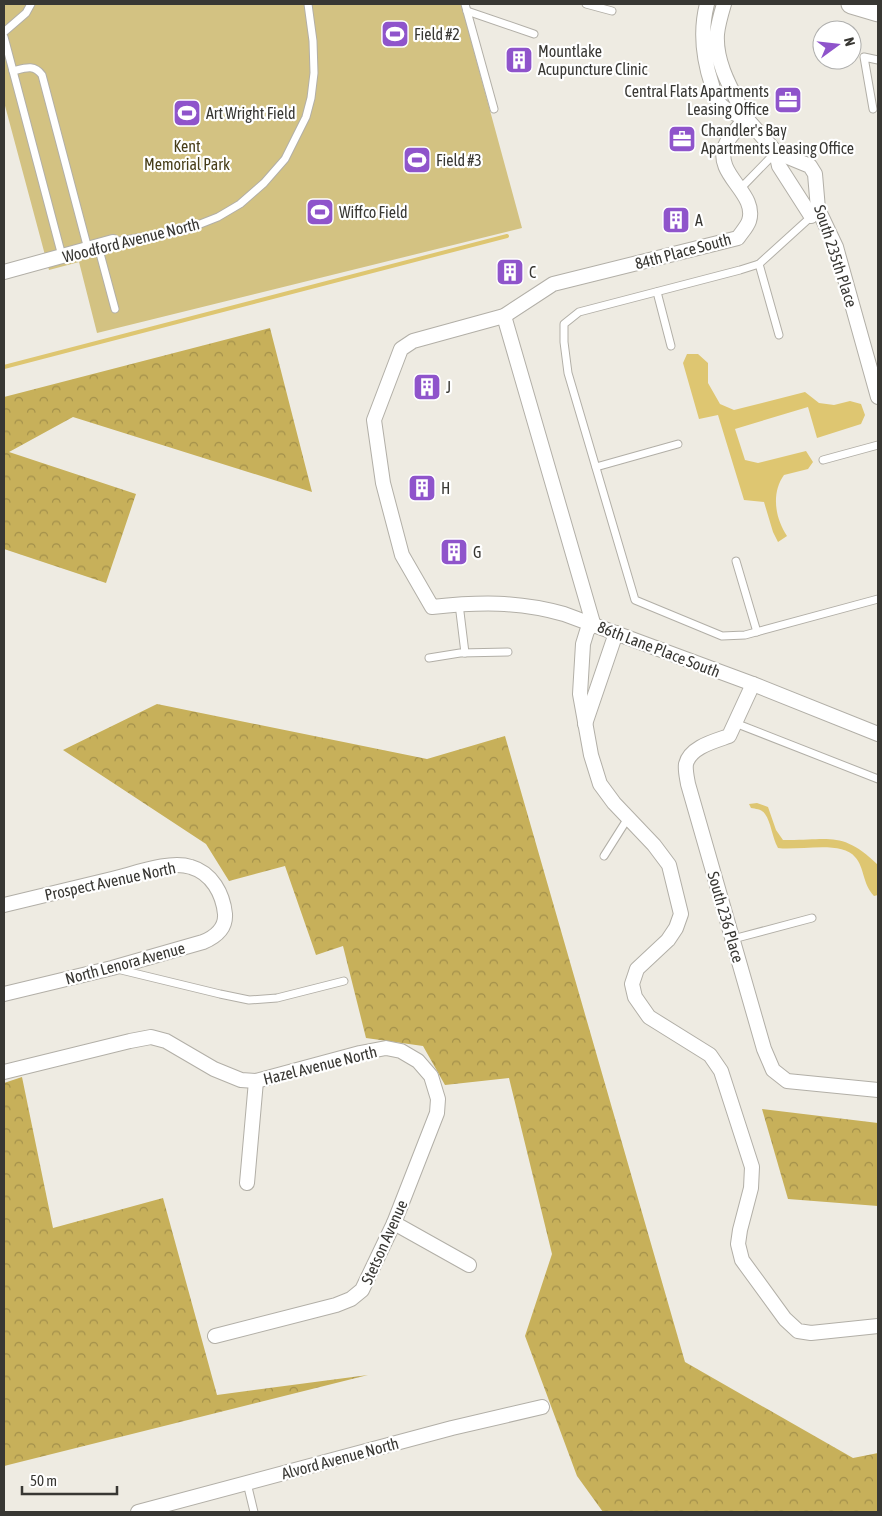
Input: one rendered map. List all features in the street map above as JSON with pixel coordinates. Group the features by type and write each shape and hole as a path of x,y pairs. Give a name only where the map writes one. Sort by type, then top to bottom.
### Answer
{"main road":[{"path":"851,4 878,12"}],"street":[{"name":"South 235th Place","path":"706,4 702,28 704,47 707,67 717,100 729,112 746,118"},
{"name":"South 235th Place","path":"724,4 717,34 717,52 720,63 746,118 776,152 810,166 815,174 815,213 836,247 878,397"},
{"name":"84th Place South","path":"432,607 402,555 383,483 376,443 374,420 401,349 413,341 504,316 553,284 738,238 749,221 749,205 724,164 723,156 725,145 746,118"},
{"path":"776,152 779,166 815,213"},
{"name":"Woodford Avenue North","path":"4,272 113,242"},
{"path":"504,316 593,624 587,631 583,644 580,694 584,727 591,755 600,784 628,818 654,845 669,865 681,914 676,928 668,940 638,969 632,984 635,996 649,1017 710,1054 721,1070 752,1167 752,1188 738,1244 742,1260 785,1319 798,1331 811,1333 878,1326"},
{"name":"86th Lane Place South","path":"432,607 481,602 543,608 593,624 753,684 878,734"},
{"path":"584,727 616,633"},
{"name":"South 236 Place","path":"753,684 729,736 709,743 694,752 685,766 688,784 764,1048 773,1070 787,1081 878,1090"},
{"name":"Prospect Avenue North","path":"4,905 168,866 182,865 199,870 212,880 220,894 224,909"},
{"name":"North Lenora Avenue","path":"4,994 112,968 210,939 224,925 224,909"},
{"name":"Hazel Avenue North","path":"4,1072 151,1037 166,1041 214,1069 241,1080 256,1081 360,1053 386,1048 401,1051 418,1061 431,1076"},
{"name":"Stetson Avenue","path":"215,1336 336,1305 351,1299 362,1290 394,1223 437,1113 438,1099 431,1076"},
{"path":"247,1183 256,1081"},
{"path":"394,1223 469,1265"},
{"name":"Alvord Avenue North","path":"138,1512 452,1428 542,1407"}],"lane":[{"path":"23,4 26,13"},
{"path":"4,32 26,13 31,4"},
{"name":"Woodford Avenue North","path":"113,242 185,230 218,217 240,204 264,183 285,159 306,117 311,98 314,73 313,41 308,4"},
{"path":"586,4 612,11"},
{"path":"466,8 534,34"},
{"path":"466,8 494,108"},
{"path":"4,37 62,256"},
{"path":"873,109 864,57 878,60"},
{"path":"13,71 32,67 38,69 42,75 93,247 115,309"},
{"path":"740,189 776,152"},
{"path":"815,213 759,264 579,312 564,324 568,373 635,600 722,636 745,635 878,599"},
{"path":"759,264 780,335"},
{"path":"657,292 671,346"},
{"path":"596,466 678,444"},
{"path":"822,460 878,445"},
{"path":"736,560 757,632"},
{"path":"459,604 465,653"},
{"path":"429,658 465,653 508,652"},
{"path":"735,723 878,779"},
{"path":"604,856 628,818"},
{"path":"733,939 812,918"},
{"path":"112,968 249,1000 277,998 344,981"},
{"path":"247,1483 254,1512"}],"green space":[{"name":"Kent Memorial Park","path":"4,4 461,4 522,228 97,333 79,262 49,270 4,102"},
{"path":"270,328 312,492 73,417 9,452 136,494 106,583 4,549 4,397"},
{"path":"157,704 427,759 505,736 685,1362 853,1458 878,1453 878,1512 603,1512 577,1476 525,1336 552,1254 509,1078 445,1085 423,1046 366,1038 343,946 316,955 285,866 229,881 206,844 63,750"},
{"path":"22,1077 53,1228 163,1198 217,1395 368,1375 4,1466 4,1083"},
{"path":"762,1109 878,1123 878,1206 788,1199"}],"shaded area":[{"path":"687,354 698,354 708,363 708,383 720,404 734,410 805,392 819,403 834,405 850,401 861,404 865,415 861,424 817,438 808,407 735,429 745,460 758,463 806,451 813,462 808,469 784,475 780,482 776,497 777,514 787,536 778,542 764,502 744,500 718,415 699,419 683,363"},
{"path":"757,803 768,807 776,830 783,840 834,840 854,846 865,854 878,865 878,895 874,896 870,891 858,861 849,852 830,847 778,848 764,812 751,808 749,804"}],"waterway":[{"path":"4,367 507,236"}],"place":[{"name":"Field #2","path":"395,34"},
{"name":"Mountlake Acupuncture Clinic","path":"519,60"},
{"name":"Central Flats Apartments Leasing Office","path":"788,100"},
{"name":"Art Wright Field","path":"187,113"},
{"name":"Chandler's Bay Apartments Leasing Office","path":"682,139"},
{"name":"Field #3","path":"417,160"},
{"name":"Wiffco Field","path":"320,212"},
{"name":"A","path":"676,220"},
{"name":"C","path":"510,272"},
{"name":"J","path":"427,387"},
{"name":"H","path":"422,488"},
{"name":"G","path":"454,552"}]}
